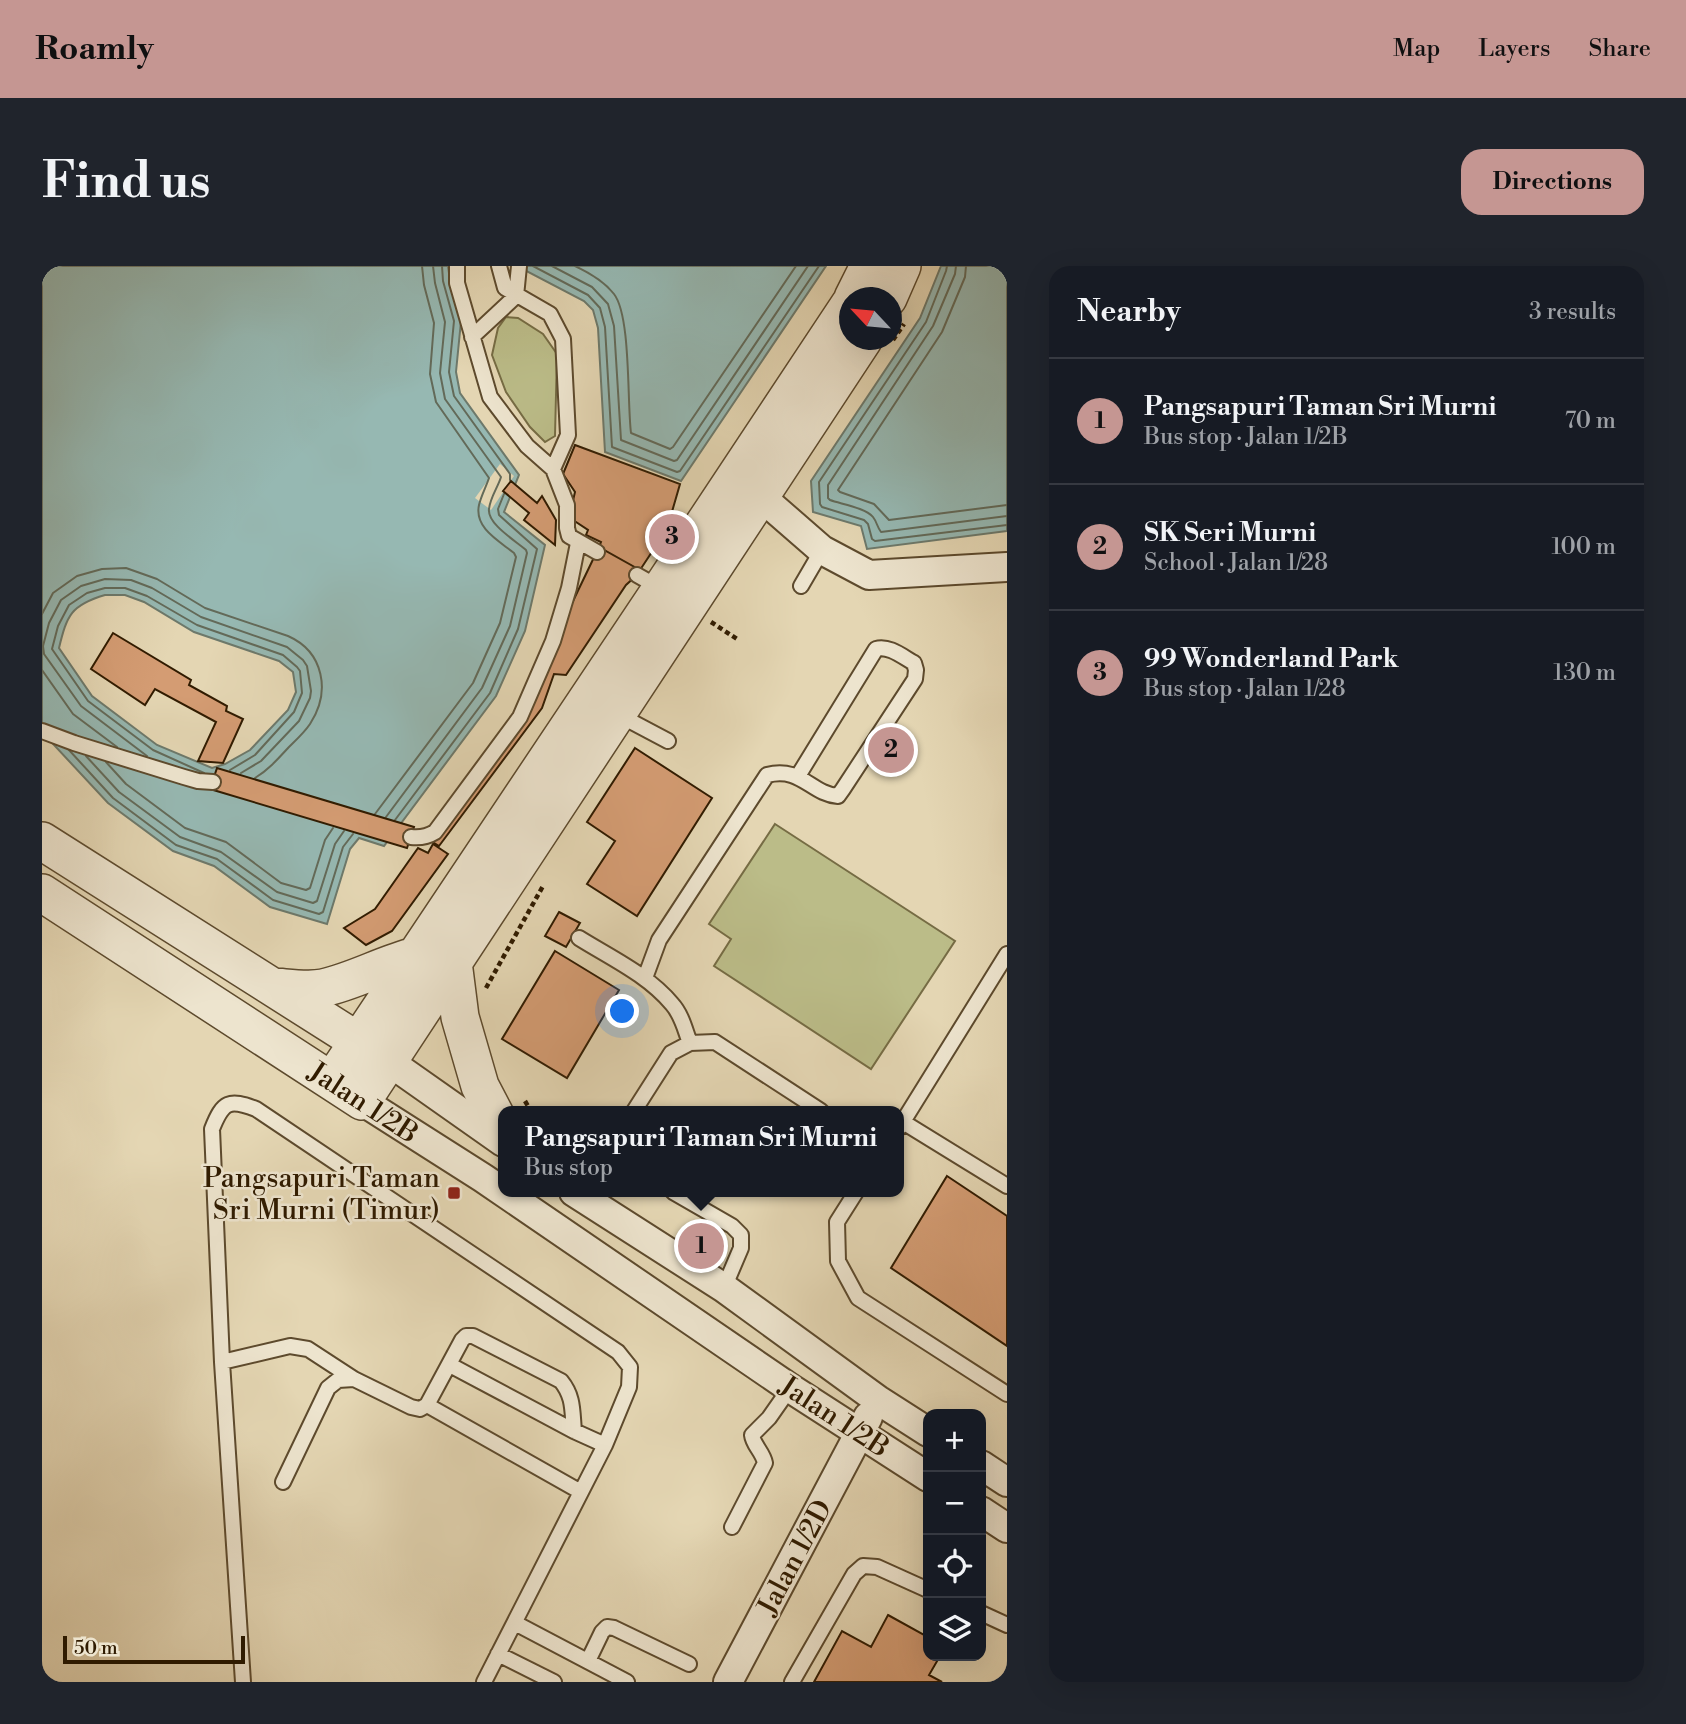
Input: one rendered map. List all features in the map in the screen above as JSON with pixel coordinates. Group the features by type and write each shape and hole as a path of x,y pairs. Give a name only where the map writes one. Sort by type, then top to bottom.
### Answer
{"street":[{"path":"858,287 869,266"},
{"path":"899,287 902,266"},
{"path":"362,1101 373,1051 416,956 649,582 839,318"},
{"path":"332,1081 373,1051 453,962 760,496 871,350"},
{"path":"760,496 822,550 869,576 1007,567"},
{"name":"Jalan 1/2B","path":"42,841 373,1051 498,1138"},
{"name":"Jalan 1/2B","path":"42,893 498,1188"},
{"path":"274,987 321,988 416,956"},
{"path":"453,962 460,1017 480,1086 498,1120"},
{"name":"Jalan 1/2B","path":"511,1197 790,1388 923,1474"},
{"name":"Jalan 1/2B","path":"585,1197 724,1288 923,1429"},
{"name":"Jalan 1/2D","path":"728,1682 878,1399"},
{"path":"986,1468 1007,1482"},
{"path":"986,1514 1007,1528"}],"lane":[{"path":"457,266 457,283 490,397 527,446 553,469 567,505 569,536 597,552"},
{"path":"499,266 505,288 517,289 550,314 563,339 568,435 553,469"},
{"path":"472,337 517,289 519,266"},
{"path":"411,837 429,836 435,832 520,717 553,641 569,588 578,543"},
{"path":"801,586 822,550"},
{"path":"645,978 659,940 766,775 775,773 798,776 830,795 838,796 915,679 914,663 886,648 876,649 798,776"},
{"path":"617,714 668,741"},
{"path":"42,731 184,777 213,782"},
{"path":"579,938 645,978 673,1004 681,1016 690,1043"},
{"path":"904,1120 1007,954"},
{"path":"637,1106 671,1053 690,1043 715,1042 813,1106"},
{"path":"243,1682 222,1362 212,1129 219,1112 227,1105 237,1102 256,1109 618,1352 630,1367 629,1387 605,1445 484,1682"},
{"path":"904,1127 1007,1186"},
{"path":"682,1197 732,1226 741,1236 741,1248 724,1288"},
{"path":"853,1197 837,1222 838,1261 858,1298 1007,1394"},
{"path":"222,1362 290,1346 307,1349 354,1379 411,1408 420,1409 427,1405 462,1340 466,1336 473,1336 561,1381 571,1398 574,1431"},
{"path":"450,1365 605,1445"},
{"path":"284,1482 328,1388 338,1380 354,1379"},
{"path":"732,1527 765,1463 752,1435 769,1418 790,1388"},
{"path":"427,1405 581,1492"},
{"path":"792,1682 854,1574 863,1566 877,1567 923,1588"},
{"path":"986,1615 1007,1625"},
{"path":"515,1623 627,1682"},
{"path":"588,1661 607,1627 689,1664"},
{"path":"498,1654 554,1682"}],"path":[{"path":"485,991 546,881"},
{"path":"519,1093 528,1106"}],"green space":[{"path":"506,317 518,318 543,334 557,354 555,436 545,442 530,427 506,392 492,355 498,328"},
{"path":"775,824 955,941 871,1069 714,966 731,939 709,924"}],"water":[{"path":"42,266 448,266 461,321 456,372 460,393 519,475 504,512 545,545 525,631 496,696 384,846 359,838 350,849 327,924 270,907 214,866 173,851 108,803 42,732","holes":["105,595 125,595 144,602 194,632 279,661 293,672 296,692 288,710 250,750 212,768 157,745 92,696 59,648 68,619 78,607"]},
{"path":"517,266 826,266 681,481 605,452 598,328 593,310 584,301"},
{"path":"941,266 1003,266 1007,269 1007,531 867,549 861,526 813,512 811,481 899,350 902,350 902,345 920,318"}],"pier":[{"path":"500,464 514,476 491,510 475,498"}],"building":[{"path":"575,445 680,484 667,529 640,570 599,547 601,542 586,535 588,530 573,520 575,492 563,474"},
{"path":"511,481 537,503 542,496 556,520 555,545 524,520 529,513 503,491"},
{"path":"599,547 640,570 626,585 566,675 554,674 542,708 439,846 431,841 530,707 561,626"},
{"path":"113,633 191,680 189,685 227,706 226,711 243,719 223,763 198,761 216,722 155,689 145,705 91,669"},
{"path":"635,748 712,798 637,916 587,884 615,841 587,822"},
{"path":"217,768 414,827 407,848 210,789"},
{"path":"433,844 448,854 392,931 366,945 344,928 375,909 418,848 428,853"},
{"path":"559,912 580,923 566,947 545,936"},
{"path":"555,951 619,990 567,1078 502,1039"},
{"path":"947,1176 1007,1216 1007,1346 891,1268"},
{"path":"888,1615 923,1634 923,1661 937,1661 929,1675 942,1682 814,1682 842,1631 871,1647"}],"place":[{"name":"99 Wonderland Park","path":"672,537"},
{"name":"SK Seri Murni","path":"891,750"},
{"name":"Pangsapuri Taman Sri Murni (Timur)","path":"454,1193"},
{"name":"Pangsapuri Taman Sri Murni","path":"701,1246"}]}
